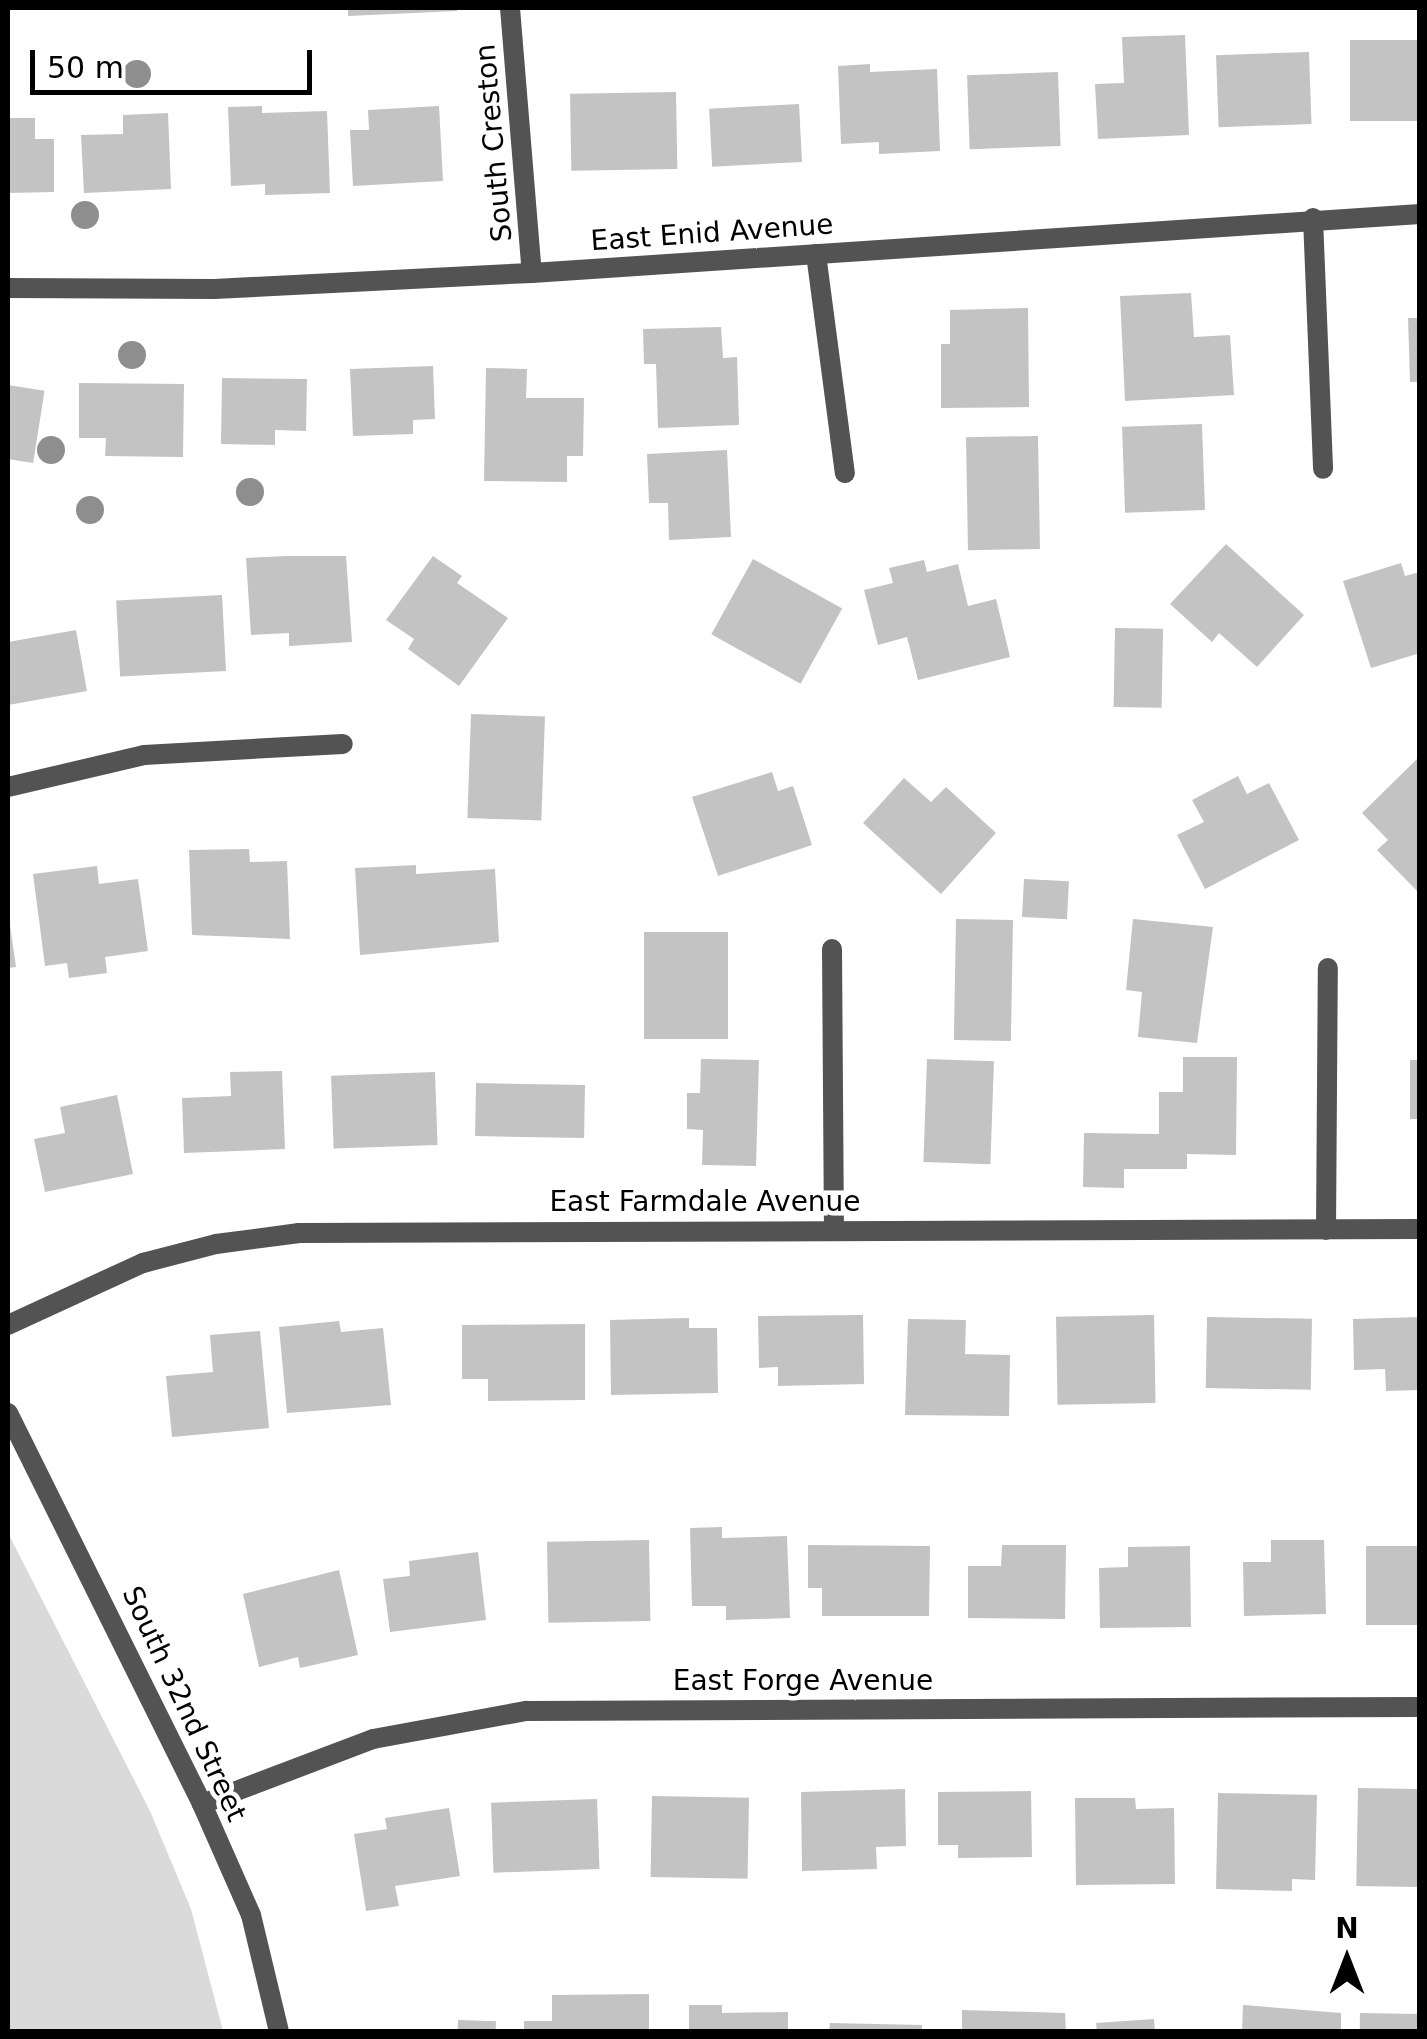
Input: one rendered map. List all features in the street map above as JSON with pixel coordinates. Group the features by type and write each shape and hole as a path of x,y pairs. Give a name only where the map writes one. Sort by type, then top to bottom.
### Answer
{"street":[{"name":"South Creston","path":"510,8 532,273"},
{"name":"East Enid Avenue","path":"8,288 214,289 532,273 1313,218 1420,214"},
{"path":"1313,218 1323,469"},
{"path":"816,254 845,473"},
{"path":"8,787 144,755 343,744"},
{"path":"832,948 834,1228"},
{"path":"1326,1230 1328,968"},
{"name":"East Farmdale Avenue","path":"8,1324 143,1263 216,1244 300,1234 834,1228 1420,1230"},
{"name":"South 32nd Street","path":"8,1413 202,1804 251,1915 279,2032"},
{"name":"East Forge Avenue","path":"202,1804 373,1739 526,1711 1420,1707"}],"shaded area":[{"path":"8,1533 150,1811 191,1909 223,2031 8,2031"}],"building":[{"path":"348,8 457,8 457,11 348,16"},
{"path":"1185,35 1189,135 1098,139 1095,84 1124,83 1122,37"},
{"path":"1350,40 1420,40 1420,121 1350,121"},
{"path":"1309,52 1312,124 1219,127 1216,55"},
{"path":"870,64 870,72 937,69 940,151 879,154 879,142 841,144 838,66"},
{"path":"1058,72 1061,146 970,149 967,75"},
{"path":"676,92 677,169 571,171 570,94"},
{"path":"799,104 802,162 712,167 709,109"},
{"path":"262,106 262,113 327,111 330,193 265,195 265,184 231,186 228,107"},
{"path":"439,106 443,181 353,186 350,130 369,130 368,110"},
{"path":"168,113 171,189 84,193 81,135 123,134 123,115"},
{"path":"8,118 35,118 35,139 54,139 54,192 8,193"},
{"path":"1191,293 1194,337 1230,335 1234,395 1125,401 1120,296"},
{"path":"1028,308 1029,407 941,408 941,344 950,344 950,310"},
{"path":"1408,318 1420,318 1420,382 1410,382"},
{"path":"721,327 723,358 737,357 739,425 658,428 656,364 644,364 643,329"},
{"path":"433,366 435,419 413,420 413,434 353,436 350,369"},
{"path":"486,368 527,369 526,398 584,398 583,456 567,456 567,482 484,481"},
{"path":"222,378 307,379 306,431 275,430 275,445 221,444"},
{"path":"79,383 184,384 183,457 105,456 106,438 79,438"},
{"path":"8,385 45,391 33,463 8,459"},
{"path":"1202,424 1205,510 1125,513 1122,427"},
{"path":"1038,436 1040,549 968,550 966,437"},
{"path":"727,450 731,537 669,540 668,503 649,503 647,454"},
{"path":"1226,544 1304,615 1257,667 1219,633 1212,642 1170,604"},
{"path":"346,556 352,642 289,646 289,633 251,635 246,558"},
{"path":"433,556 462,576 457,583 508,618 459,686 408,649 414,639 386,620"},
{"path":"753,559 842,608 801,684 711,634"},
{"path":"924,560 927,572 958,564 968,606 996,599 1010,657 918,680 907,637 878,645 864,590 893,583 889,568"},
{"path":"1401,563 1405,576 1420,572 1420,653 1371,668 1343,581"},
{"path":"222,595 226,671 120,676 116,601"},
{"path":"1115,628 1163,629 1162,708 1114,707"},
{"path":"76,630 87,691 8,705 8,642"},
{"path":"471,714 545,717 541,821 467,818"},
{"path":"1417,759 1420,894 1377,850 1388,840 1362,813"},
{"path":"772,772 778,791 793,786 812,845 718,876 692,797"},
{"path":"1238,776 1247,794 1269,783 1299,840 1205,889 1177,835 1204,822 1192,800"},
{"path":"904,778 931,802 946,787 996,833 941,894 863,823"},
{"path":"249,849 250,862 287,861 290,939 192,935 189,850"},
{"path":"416,865 416,874 495,869 499,942 360,955 355,868"},
{"path":"97,866 99,884 138,879 148,951 105,957 107,973 69,978 67,963 45,966 33,874"},
{"path":"1024,879 1069,881 1067,919 1022,917"},
{"path":"8,911 16,967 8,968"},
{"path":"956,919 1013,920 1011,1041 954,1040"},
{"path":"1133,919 1213,927 1197,1043 1138,1037 1142,992 1126,990"},
{"path":"644,932 728,932 728,1039 644,1039"},
{"path":"1183,1057 1237,1057 1236,1155 1187,1154 1187,1169 1124,1169 1124,1188 1083,1187 1084,1133 1159,1134 1159,1092 1183,1092"},
{"path":"701,1059 759,1060 756,1166 702,1165 703,1130 687,1129 687,1093 700,1093"},
{"path":"927,1059 994,1061 990,1164 923,1162"},
{"path":"1410,1060 1420,1060 1420,1119 1410,1119"},
{"path":"282,1071 285,1149 184,1153 182,1098 231,1096 230,1072"},
{"path":"435,1072 438,1145 334,1149 331,1076"},
{"path":"476,1083 585,1085 584,1138 475,1136"},
{"path":"117,1095 133,1174 45,1192 34,1139 65,1133 60,1107"},
{"path":"863,1315 864,1384 778,1386 778,1367 759,1368 758,1316"},
{"path":"1154,1315 1156,1403 1058,1405 1056,1317"},
{"path":"1207,1317 1312,1319 1311,1390 1206,1388"},
{"path":"1420,1317 1420,1390 1386,1391 1385,1369 1354,1370 1353,1319"},
{"path":"689,1318 689,1328 717,1328 718,1393 611,1395 610,1320"},
{"path":"908,1319 966,1320 965,1354 1010,1355 1009,1416 905,1415"},
{"path":"339,1321 341,1332 383,1328 391,1405 287,1413 279,1327"},
{"path":"585,1324 585,1400 488,1401 488,1379 462,1379 462,1325"},
{"path":"260,1331 269,1428 172,1437 166,1376 213,1372 210,1335"},
{"path":"722,1527 722,1538 787,1536 790,1618 726,1620 726,1606 692,1606 690,1528"},
{"path":"649,1540 650,1621 548,1623 547,1542"},
{"path":"1271,1540 1324,1540 1326,1614 1244,1616 1243,1562 1271,1562"},
{"path":"808,1545 930,1546 929,1616 822,1616 822,1588 808,1588"},
{"path":"1002,1545 1066,1545 1065,1619 968,1618 968,1566 1001,1566"},
{"path":"1190,1546 1191,1627 1100,1628 1099,1568 1128,1567 1128,1547"},
{"path":"1366,1546 1420,1546 1420,1625 1366,1625"},
{"path":"478,1552 486,1620 390,1632 383,1579 410,1576 409,1561"},
{"path":"339,1570 358,1655 300,1668 298,1657 259,1667 243,1594"},
{"path":"1358,1788 1420,1789 1418,1887 1356,1886"},
{"path":"905,1789 906,1846 876,1847 877,1869 802,1871 801,1792"},
{"path":"1031,1791 1032,1857 958,1858 958,1845 938,1845 938,1792"},
{"path":"1218,1793 1317,1795 1315,1880 1292,1879 1292,1891 1216,1889"},
{"path":"652,1796 749,1798 748,1879 651,1877"},
{"path":"1075,1798 1135,1798 1136,1809 1174,1808 1175,1884 1076,1885"},
{"path":"597,1799 599,1869 494,1873 491,1803"},
{"path":"449,1808 460,1876 395,1886 399,1906 366,1911 354,1834 387,1829 385,1818"},
{"path":"649,1994 649,2032 524,2032 524,2021 552,2021 552,1995"},
{"path":"689,2005 722,2005 722,2013 788,2012 788,2032 689,2032"},
{"path":"1243,2005 1341,2013 1341,2032 1242,2032"},
{"path":"962,2010 1065,2013 1066,2032 962,2032"},
{"path":"1360,2013 1420,2014 1420,2032 1360,2032"},
{"path":"1154,2019 1155,2032 1097,2032 1096,2023"},
{"path":"458,2020 496,2021 496,2032 458,2032"},
{"path":"830,2023 922,2025 922,2032 829,2032"}]}
